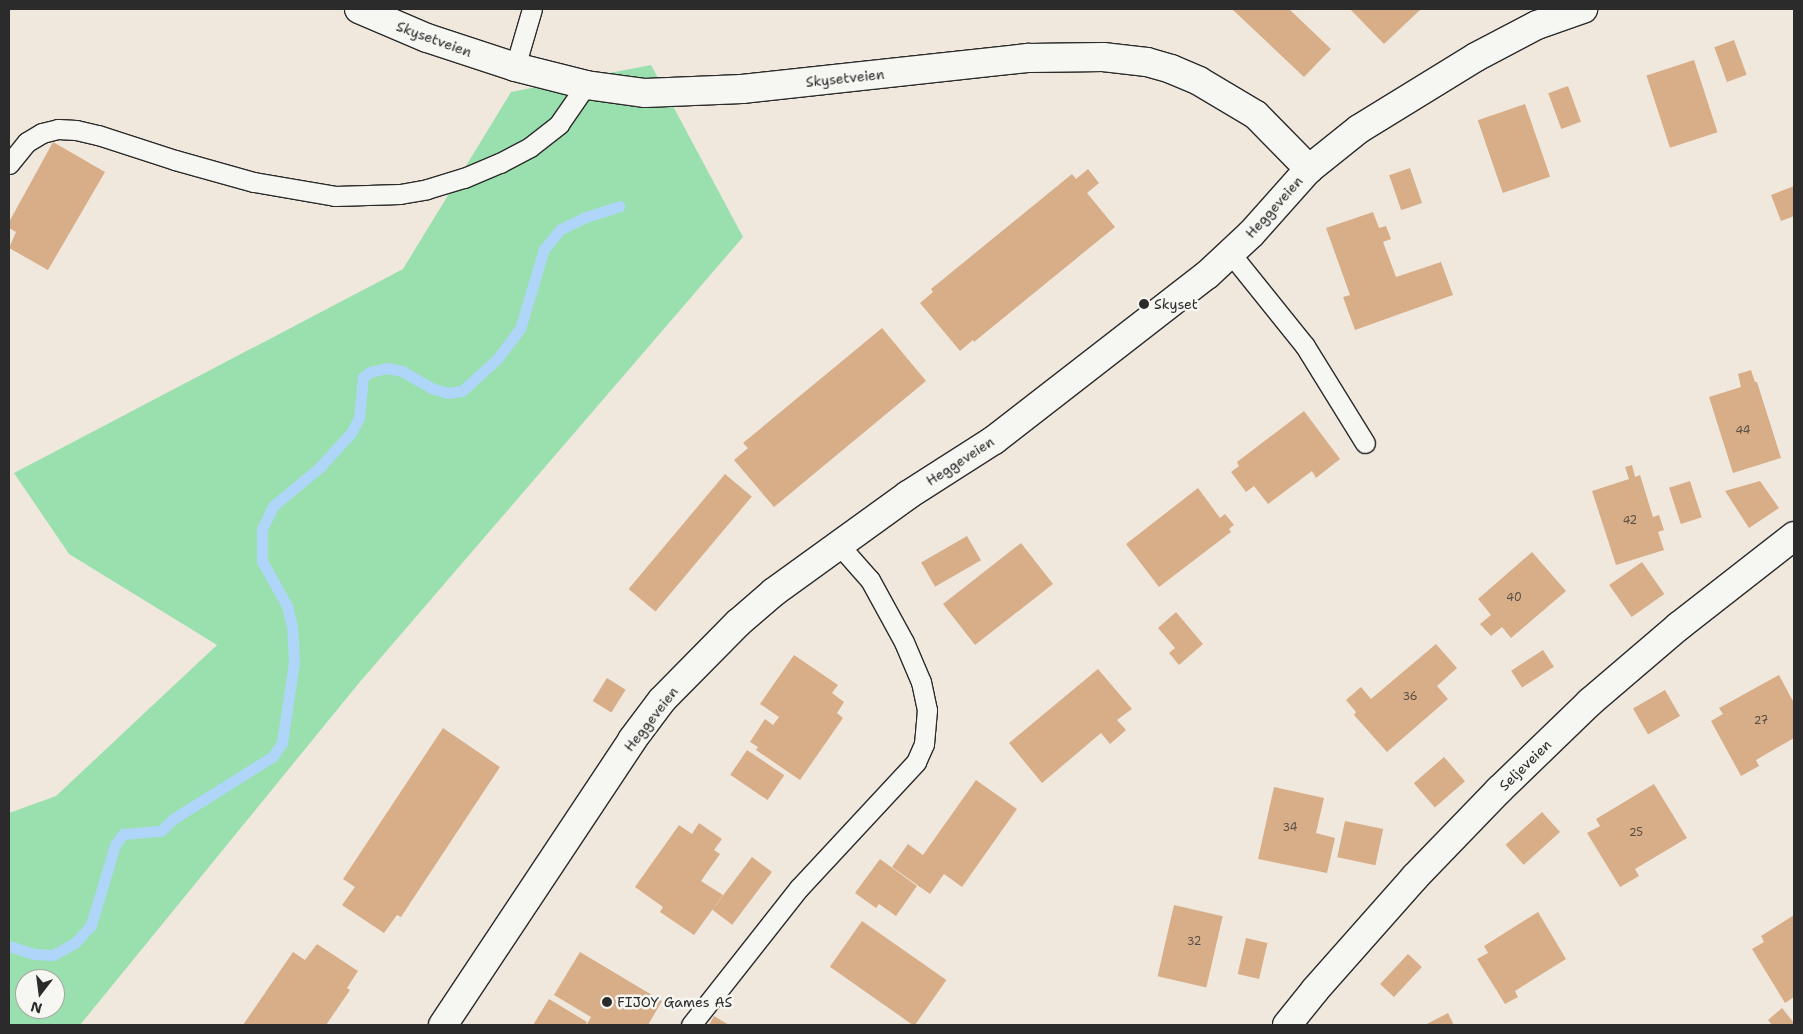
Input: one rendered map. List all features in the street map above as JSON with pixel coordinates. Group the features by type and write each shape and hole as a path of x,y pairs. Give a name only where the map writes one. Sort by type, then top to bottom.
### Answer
{"street":[{"name":"Skysetveien","path":"359,9 427,38 515,67 586,85 644,93 681,93 742,89 1029,58 1103,56 1128,59 1171,69 1223,93 1256,115 1309,169"},
{"name":"Heggeveien","path":"443,1025 627,748 662,700 738,623 774,592 838,545 908,495 994,440 1207,275 1251,234 1309,169 1359,129 1439,79 1509,40 1571,10"},
{"name":"Seljeveien","path":"1287,1025 1315,990 1415,877 1513,776 1590,702 1664,639 1794,536"}],"lane":[{"path":"515,67 532,9"},
{"path":"9,164 28,142 42,133 58,129 76,130 263,184 336,196 400,194 464,178 500,163 530,147 559,124 586,85"},
{"path":"1231,254 1305,346 1365,444"},
{"path":"691,1025 799,888 916,762 924,744 927,710 921,682 904,642 870,580 838,545"}],"green space":[{"path":"651,65 743,237 359,683 80,1025 9,1025 9,813 56,796 217,645 69,554 14,473 403,269 511,92"}],"building":[{"path":"1232,9 1289,9 1331,49 1304,77"},
{"path":"1350,9 1421,9 1384,44"},
{"path":"1734,40 1747,75 1727,82 1714,47"},
{"path":"1694,60 1717,132 1670,148 1646,75"},
{"path":"1568,86 1581,122 1561,129 1548,93"},
{"path":"1525,104 1550,177 1503,193 1478,120"},
{"path":"53,142 105,172 48,270 9,248 16,232 9,228 9,222"},
{"path":"1410,168 1422,203 1401,210 1389,175"},
{"path":"1088,169 1099,183 1087,193 1115,227 974,342 973,340 960,351 920,303 933,292 931,289 1072,174 1076,179"},
{"path":"1794,186 1794,216 1781,221 1771,195"},
{"path":"1373,212 1379,228 1386,226 1391,239 1383,242 1396,277 1441,262 1453,295 1355,330 1343,297 1350,295 1326,228"},
{"path":"882,328 926,381 774,507 734,460 748,448 743,443"},
{"path":"1751,370 1755,382 1757,382 1781,458 1733,473 1709,397 1741,387 1738,374"},
{"path":"1304,411 1340,459 1316,478 1312,471 1268,504 1254,486 1246,492 1231,472 1239,466 1237,462"},
{"path":"1632,465 1635,477 1640,475 1653,517 1659,515 1664,530 1658,532 1664,550 1616,565 1592,491 1629,479 1625,467"},
{"path":"725,474 752,496 655,611 629,589"},
{"path":"1690,481 1702,517 1681,524 1669,488"},
{"path":"1760,481 1779,508 1749,528 1725,491"},
{"path":"1198,488 1220,518 1225,514 1234,525 1229,529 1231,532 1159,587 1126,544"},
{"path":"967,536 981,560 935,587 921,562"},
{"path":"1021,543 1053,584 975,645 943,604"},
{"path":"1532,552 1566,591 1511,638 1502,627 1491,636 1480,624 1491,615 1478,599"},
{"path":"1642,562 1664,594 1632,617 1609,585"},
{"path":"1176,612 1203,644 1179,665 1169,653 1175,648 1158,628"},
{"path":"1436,644 1457,668 1437,686 1448,699 1387,752 1354,715 1356,712 1346,700 1361,687 1371,699"},
{"path":"1543,650 1554,667 1522,687 1511,671"},
{"path":"794,655 838,685 832,693 844,702 837,713 843,718 800,780 756,750 758,747 750,742 765,719 773,725 779,717 760,704"},
{"path":"1098,669 1132,709 1117,720 1126,730 1110,744 1101,733 1042,783 1009,743"},
{"path":"1779,675 1794,703 1794,738 1756,760 1759,766 1741,776 1711,721 1723,714 1719,708"},
{"path":"607,678 626,690 611,713 593,701"},
{"path":"1665,690 1680,716 1648,734 1633,708"},
{"path":"443,728 500,767 401,917 397,915 384,933 342,905 355,887 343,879"},
{"path":"747,750 784,775 768,800 730,775"},
{"path":"1444,757 1465,781 1435,807 1414,783"},
{"path":"976,780 1017,809 962,887 944,874 930,894 892,867 908,844 923,855"},
{"path":"1654,784 1687,838 1635,869 1639,876 1620,887 1587,833 1600,826 1596,819"},
{"path":"1274,787 1324,798 1316,833 1335,838 1327,873 1258,859"},
{"path":"1542,812 1560,832 1524,865 1506,845"},
{"path":"1345,821 1383,829 1375,865 1337,857"},
{"path":"699,823 722,839 714,850 720,854 701,881 723,895 694,935 660,912 663,907 635,887 679,825 692,834"},
{"path":"752,857 772,872 732,925 712,910"},
{"path":"880,859 917,886 896,916 879,904 876,908 855,893"},
{"path":"1174,905 1223,916 1206,987 1158,976"},
{"path":"1538,912 1566,959 1515,991 1518,997 1505,1004 1477,959 1488,953 1484,946"},
{"path":"1794,915 1794,997 1785,1003 1752,949 1764,942 1761,936"},
{"path":"862,921 946,980 915,1025 913,1025 830,967"},
{"path":"1246,938 1267,943 1259,979 1238,974"},
{"path":"317,944 358,971 347,988 350,990 326,1025 243,1025 293,952 305,960"},
{"path":"580,952 662,1001 648,1025 588,1025 591,1017 554,995"},
{"path":"1408,954 1422,967 1394,997 1380,984"},
{"path":"549,999 587,1022 585,1025 533,1025"},
{"path":"1782,1008 1794,1025 1772,1025 1768,1020"},
{"path":"1448,1013 1454,1025 1425,1025"},
{"path":"714,1016 729,1025 709,1025"}],"waterway":[{"path":"9,946 34,954 53,955 75,943 91,925 115,845 123,834 161,831 173,819 272,757 282,743 294,662 292,627 287,606 262,561 262,529 273,506 319,468 351,433 359,418 363,377 370,372 387,368 402,371 431,388 448,393 462,391 497,359 520,329 544,249 561,229 586,217 619,206"}],"place":[{"name":"Skyset","path":"1144,304"},
{"name":"FIJOY Games AS","path":"607,1002"}]}
